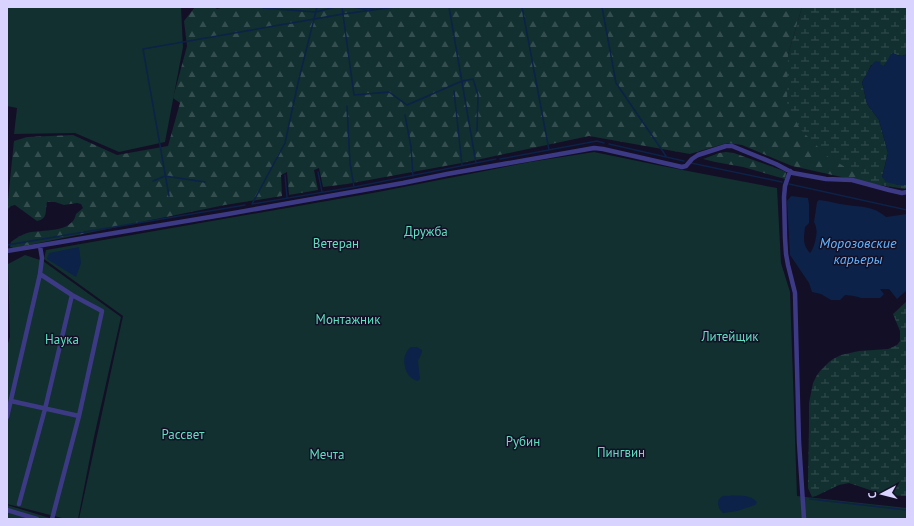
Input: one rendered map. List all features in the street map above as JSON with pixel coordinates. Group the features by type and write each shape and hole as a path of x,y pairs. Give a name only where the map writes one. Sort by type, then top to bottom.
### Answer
{"street":[{"path":"7,251 234,213 594,148 682,167 686,166 698,155 726,146 732,146 793,173 826,179 852,180 902,193 907,192"},
{"path":"790,171 785,186 784,197 788,265 796,292 799,442 804,519"},
{"path":"7,417 40,274 42,258 40,246"},
{"path":"40,274 72,295 102,311 79,416 52,519"},
{"path":"19,504 45,409 72,295"},
{"path":"11,401 79,416"},
{"path":"8,511 37,519"}],"green space":[{"path":"7,7 181,7 183,47 165,142 119,152 75,133 14,134 17,108 7,106"},
{"path":"195,7 214,7 217,9 224,7 802,7 788,55 873,184 792,166 742,145 727,143 690,154 589,136 467,162 323,187 319,168 314,170 318,190 289,195 287,172 281,175 282,196 225,205 14,248 10,247 11,242 25,234 56,230 69,225 76,214 83,208 81,204 77,203 64,205 55,202 47,202 46,211 43,218 37,221 15,205 11,206 7,210 14,141 27,137 73,135 117,155 168,146 180,103 173,98 187,46 184,21"},
{"path":"802,7 907,7 907,54 900,56 893,53 884,66 871,65 862,82 867,104 879,120 888,153 882,177 898,185 907,185 907,188 905,189 873,184 827,156 800,129 787,103 788,55"},
{"path":"594,152 777,188 781,263 790,292 797,496 907,508 907,519 79,519 123,316 44,259 46,250 378,192 530,162"},
{"path":"726,152 734,153 784,171 786,173 785,179 743,167 703,159"},
{"name":"Наука","path":"25,255 43,261 121,317 94,437 78,519 66,519 7,504 7,346 10,337 8,264"},
{"path":"907,301 907,496 885,495 849,483 839,485 812,497 808,488 808,478 809,403 813,383 820,371 829,362 841,355 859,351 888,349 897,345 900,341 900,331 893,314"},
{"path":"7,505 53,519 7,519"}],"water":[{"path":"893,53 900,56 907,54 907,185 898,185 886,182 882,177 888,153 879,120 867,104 862,82 876,61 880,62 881,65 884,66"},
{"name":"Морозовские карьеры","path":"791,196 808,198 809,223 805,227 804,241 810,253 816,237 816,226 814,222 817,202 819,200 872,209 886,217 907,214 907,290 897,299 889,289 880,289 884,294 880,298 861,298 845,295 840,300 831,300 821,294 812,292 809,283 790,255 787,201"},
{"path":"79,247 81,263 76,277 47,259 49,253"},
{"path":"411,347 417,347 422,350 418,361 420,379 418,381 409,376 406,371 404,361 405,355"},
{"path":"746,496 757,503 737,511 723,513 718,502 720,497"}],"waterway":[{"path":"262,7 316,12 335,7"},
{"path":"252,204 285,143 317,7"},
{"path":"342,7 354,95 389,92 407,105 462,81 473,79 478,95 477,131"},
{"path":"353,7 364,9 378,7"},
{"path":"169,196 143,49 343,14 395,7"},
{"path":"449,7 476,163"},
{"path":"522,7 549,150"},
{"path":"602,7 616,83 666,156"},
{"path":"454,91 462,165"},
{"path":"347,106 350,163 354,187"},
{"path":"405,115 411,147 413,176"},
{"path":"500,159 597,141 604,143"},
{"path":"609,144 684,161"},
{"path":"252,204 354,187 496,159"},
{"path":"691,163 782,182"},
{"path":"318,172 322,192"},
{"path":"285,175 287,198"},
{"path":"153,181 165,176 205,182"},
{"path":"789,184 907,210"},
{"path":"7,245 245,205"},
{"path":"810,499 907,510"}],"park label":[{"name":"Дружба","path":"426,231"},
{"name":"Ветеран","path":"336,243"},
{"name":"Монтажник","path":"348,319"},
{"name":"Литейщик","path":"730,336"},
{"name":"Рассвет","path":"183,434"},
{"name":"Рубин","path":"523,441"},
{"name":"Пингвин","path":"621,452"},
{"name":"Мечта","path":"327,454"}]}
